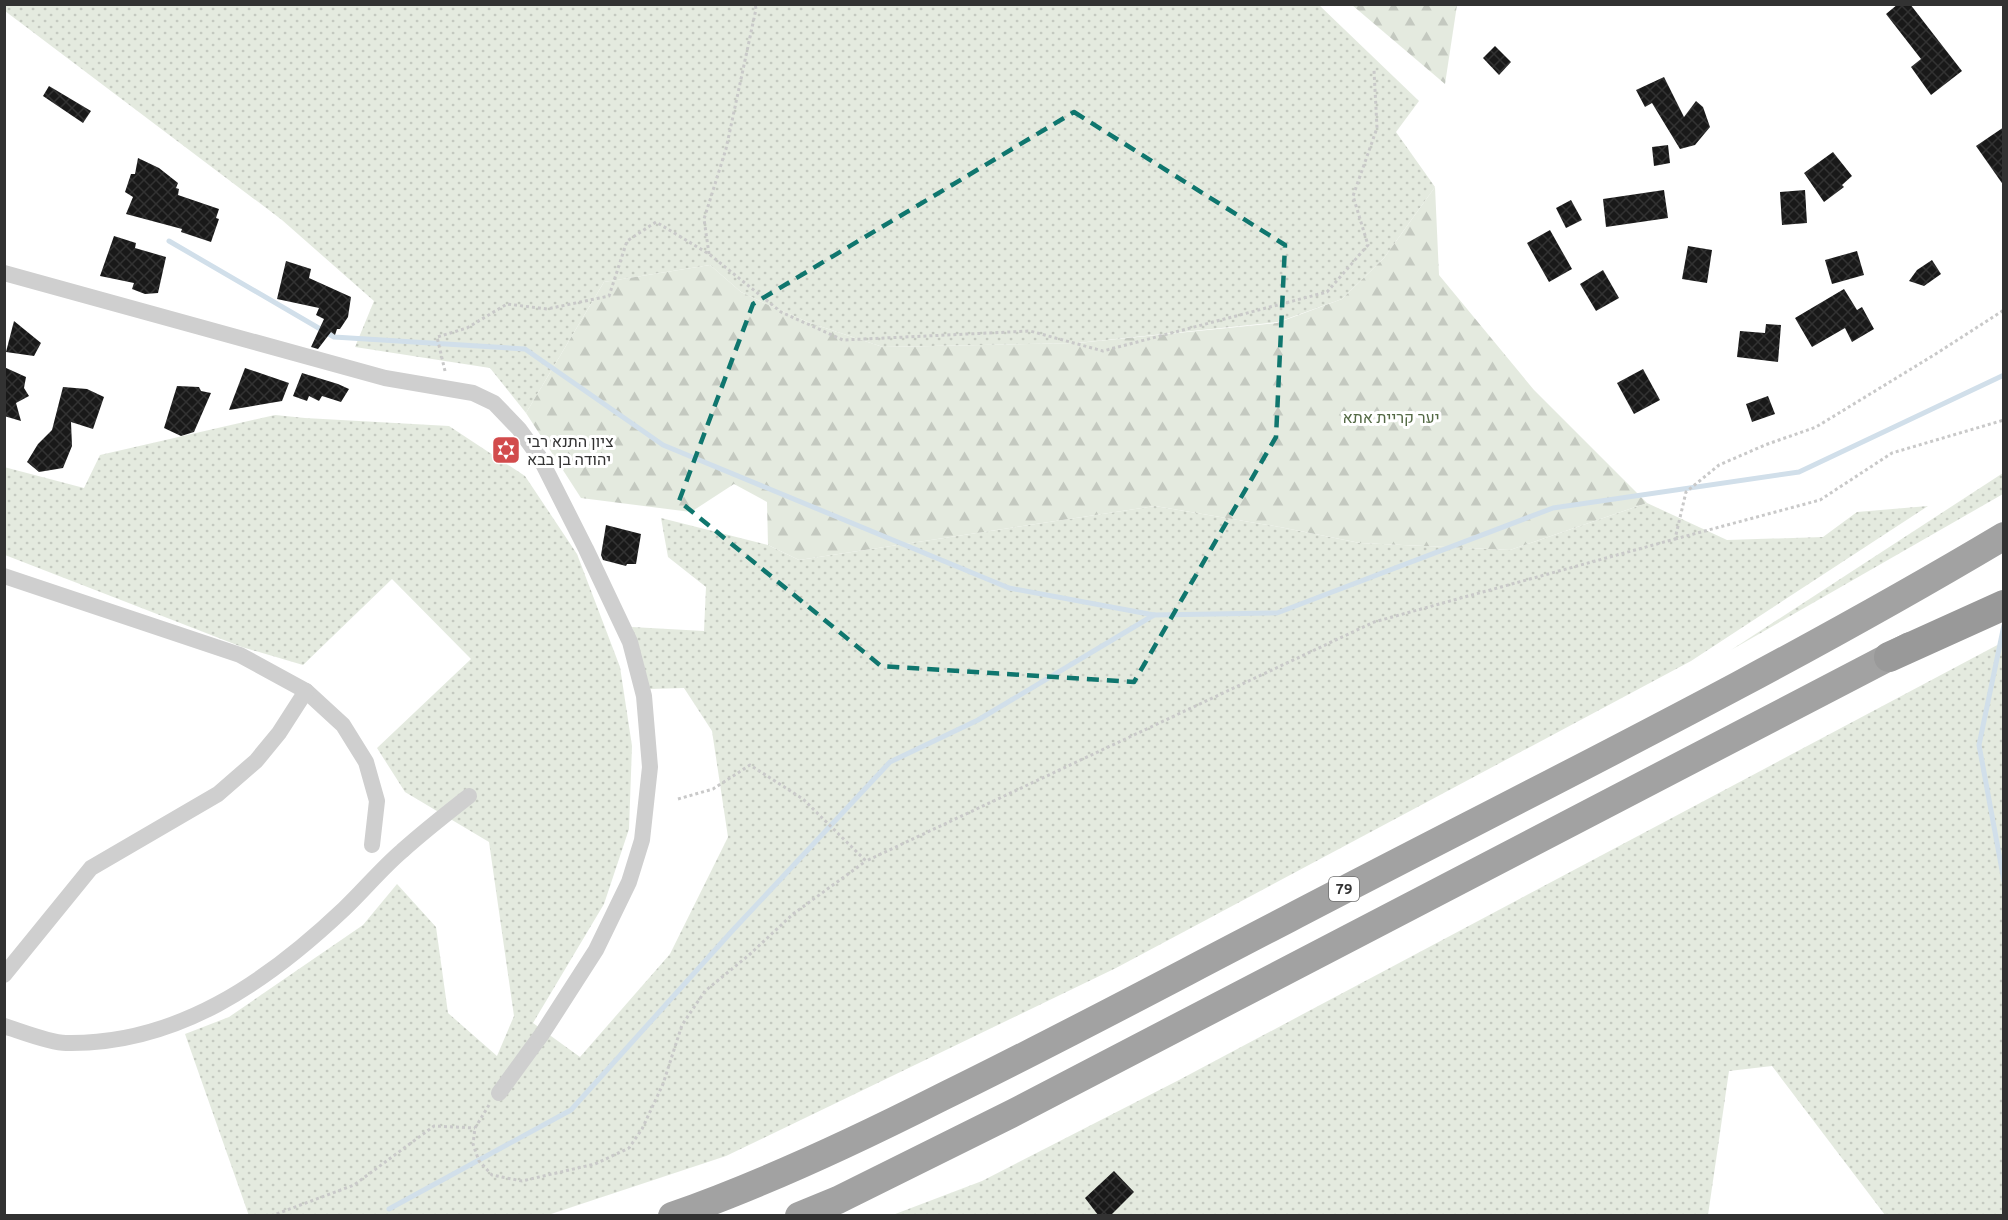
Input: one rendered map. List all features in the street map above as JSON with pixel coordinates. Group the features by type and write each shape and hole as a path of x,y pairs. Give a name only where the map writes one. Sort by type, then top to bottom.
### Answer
{"highway":[{"name":"79","path":"672,1215 756,1184 812,1160 988,1075 1733,688 1915,589 2004,536"},
{"path":"799,1215 838,1200 936,1152 2004,595"},
{"path":"1889,657 2004,605"}],"street":[{"path":"4,273 385,378 473,393 494,403 519,429 540,459 630,642 645,696 650,767 642,840 629,882 596,950 542,1034 499,1093"},
{"path":"4,576 240,655 306,691 343,725 366,762 377,801 372,845"},
{"path":"4,975 91,867 218,794 256,761 279,733 306,691"},
{"path":"4,1026 63,1043 115,1040 177,1025 237,994 288,959 344,909 401,851 469,796"}],"path":[{"path":"709,254 704,219 726,150 756,9 755,4"},
{"path":"449,388 437,337 467,328 507,304 547,309 609,296 627,241 656,222 709,254 781,312 843,340 1030,331 1103,351 1327,292 1368,245 1353,196 1377,128 1374,70"},
{"path":"1675,539 1686,492 1719,465 1766,444 1816,427 2004,310"},
{"path":"499,1093 483,1112 475,1128 473,1144 479,1161 492,1175 522,1181 595,1164 629,1148 642,1129 663,1084 682,1025 705,991 749,956 793,914 866,861 1374,622 1820,500 1892,453 2004,420"},
{"path":"678,800 713,789 750,765 803,799 866,861"},
{"path":"271,1215 354,1185 434,1126 475,1128"}],"highlighted area":[{"path":"1074,112 1285,245 1276,437 1134,682 881,666 679,501 753,304"}],"green space":[{"path":"4,5 1319,5 1419,101 1396,132 1435,187 1384,258 1342,299 1278,322 1077,343 883,347 810,323 764,303 741,292 710,265 604,282 526,413 490,368 355,347 374,301 282,220 5,11"},
{"path":"1352,5 1457,5 1445,84"},
{"name":"יער קריית אתא","path":"1435,187 1439,275 1534,390 1647,503 1510,550 1360,543 1155,506 799,560 768,545 767,502 734,484 691,512 581,498 526,413 604,282 710,265 741,292 764,303 810,323 883,347 1078,343 1277,323 1342,299 1384,258"},
{"path":"275,415 449,426 525,476 577,554 620,667 632,746 629,829 604,904 533,1023 580,1057 670,954 728,837 712,731 684,688 649,689 632,627 704,631 706,587 668,557 661,518 768,545 799,560 1155,506 1360,543 1510,550 1647,503 1727,540 1823,537 1857,512 1928,506 1691,661 1116,968 726,1156 548,1215 249,1216 185,1034 229,1017 363,925 397,884 436,927 448,1013 497,1056 514,1016 489,842 405,792 377,748 471,659 392,579 303,665 242,647 5,555 4,467 84,488 100,455"},
{"path":"2003,473 2003,494 1731,650"},
{"path":"2003,642 2003,1215 1885,1215 1772,1066 1729,1071 1708,1215 890,1216 982,1181 1179,1080"}],"building":[{"path":"1898,4 1910,4 1962,71 1931,95 1911,67 1921,59 1886,14"},
{"path":"1495,46 1511,62 1499,75 1483,58"},
{"path":"1664,77 1684,117 1696,101 1703,107 1710,127 1695,145 1680,149 1652,103 1645,107 1636,90"},
{"path":"49,86 91,111 83,123 43,96"},
{"path":"2004,127 2004,186 1976,146"},
{"path":"1668,145 1670,163 1654,166 1652,147"},
{"path":"1833,152 1852,176 1842,185 1844,187 1824,202 1804,173"},
{"path":"138,158 159,168 178,183 176,188 179,189 178,195 219,209 216,218 219,219 211,242 181,232 182,229 126,214 133,197 125,192 131,174 135,174"},
{"path":"1664,190 1668,218 1606,227 1603,199"},
{"path":"1805,190 1807,223 1782,225 1780,192"},
{"path":"1571,200 1582,220 1566,228 1556,208"},
{"path":"1550,230 1572,269 1549,282 1527,243"},
{"path":"114,236 136,243 135,248 166,257 158,293 145,294 132,289 134,283 100,276"},
{"path":"1688,246 1712,250 1707,283 1682,279"},
{"path":"1857,251 1864,275 1832,284 1825,260"},
{"path":"1932,260 1941,274 1924,286 1909,281 1917,270"},
{"path":"286,261 311,269 309,278 351,297 348,317 340,329 337,329 335,335 331,332 318,349 311,347 324,319 316,315 319,308 277,299"},
{"path":"1603,270 1619,298 1596,311 1580,284"},
{"path":"1844,289 1857,310 1862,307 1874,329 1852,342 1845,328 1812,347 1795,318"},
{"path":"14,321 41,343 34,356 6,352"},
{"path":"1766,324 1781,325 1778,362 1737,357 1740,331 1765,333"},
{"path":"4,367 26,377 24,388 29,396 16,403 21,421 4,416"},
{"path":"245,368 289,383 282,401 229,410"},
{"path":"1643,369 1660,400 1634,414 1617,383"},
{"path":"302,373 349,389 341,402 322,396 319,401 309,396 307,401 293,396"},
{"path":"177,386 199,387 201,391 211,393 194,432 181,436 164,428"},
{"path":"63,387 87,389 104,397 93,429 71,422 72,446 63,468 39,472 27,462 38,444 52,430"},
{"path":"1768,396 1775,414 1752,422 1746,404"},
{"path":"606,525 641,534 636,564 626,566 603,560 601,555"},
{"path":"1114,1171 1134,1192 1111,1215 1098,1215 1085,1198"}],"waterway":[{"path":"169,241 334,337 525,349 663,445 1009,588 1154,615 1277,613 1553,508 1799,472 2004,375"},
{"path":"389,1209 571,1110 733,930 890,762 978,720 1154,615"},
{"path":"2004,625 1979,745 2004,881"}],"place":[{"name":"ציון התנא רבי יהודה בן בבא","path":"506,450"}]}
